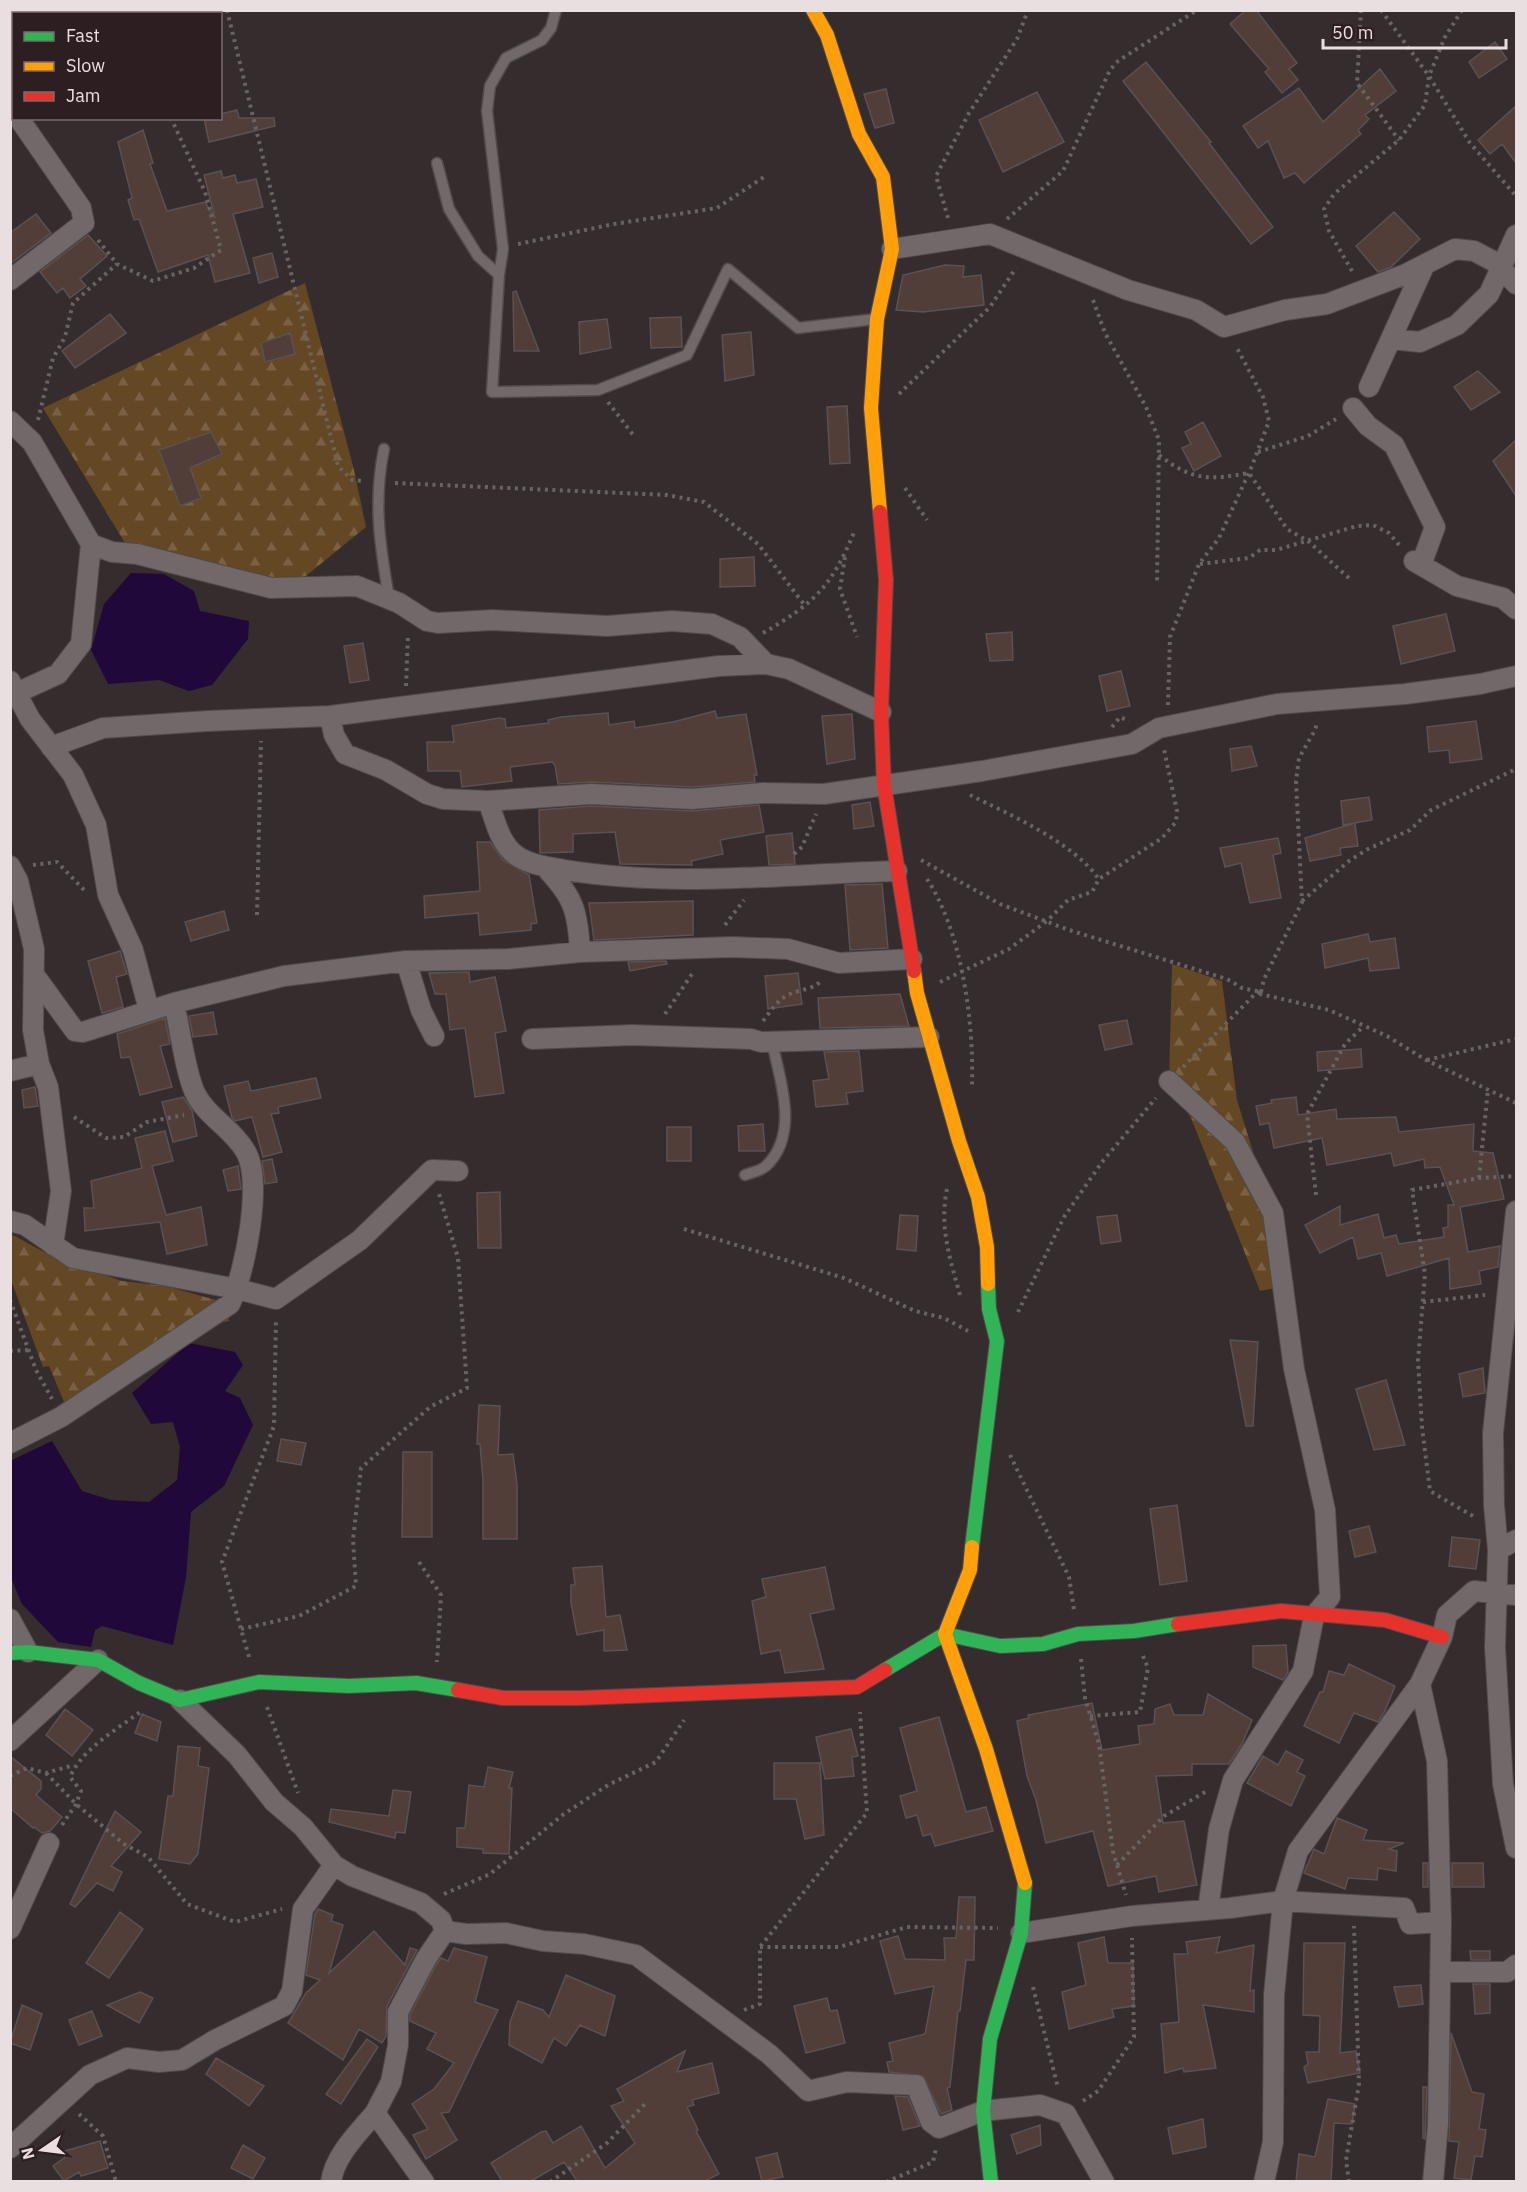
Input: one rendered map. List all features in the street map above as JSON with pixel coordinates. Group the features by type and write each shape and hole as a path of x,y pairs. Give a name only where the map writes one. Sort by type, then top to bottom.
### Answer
{"street":[{"path":"180,1700 259,1682 349,1686 416,1683 503,1698 701,1695 857,1687 945,1634 970,1570 977,1491 997,1341 989,1309 987,1247 978,1197 917,993 884,785 881,712 886,580 872,426 877,320 892,249 883,177 859,134 827,35 813,10"},
{"path":"10,280 84,223 81,208 17,123"},
{"path":"892,249 990,234 1128,290 1196,310 1224,327 1285,310 1326,304 1425,264 1455,249 1474,251 1495,262 1516,284"},
{"path":"1391,339 1420,342 1457,325 1489,294 1503,270 1516,235"},
{"path":"1369,387 1425,264"},
{"path":"1353,408 1368,426 1394,445 1435,527 1417,563 1457,586 1503,598 1516,609"},
{"path":"10,421 32,442 91,544 81,644 58,674 13,690 30,719 73,775 96,825 108,895 133,950 149,1010"},
{"path":"91,544 112,552 137,554 271,588 357,586 389,598 409,608 427,621 438,623 544,621 607,626 672,621 700,622 720,627 747,643 766,664"},
{"path":"51,747 103,728 330,716 719,666 766,664 789,669 881,712"},
{"path":"330,716 333,735 345,754 386,770 427,794 454,801 591,794 692,799 762,793 824,794 943,777 1132,744 1163,720 1277,704 1321,702 1452,688 1516,676"},
{"path":"488,801 501,837 513,853 544,866 604,876 650,879 897,871"},
{"path":"544,866 573,902 579,926 580,952"},
{"path":"11,867 18,881 34,950 33,1030 39,1064 48,1088 61,1191 53,1245"},
{"path":"35,975 75,1031 83,1032 174,1003 284,976 406,961 508,959 580,952 708,948 788,949 839,963 912,959"},
{"path":"406,961 421,1010 434,1036"},
{"path":"10,1443 61,1417 230,1304 237,1289 254,1199 252,1166 244,1150 206,1111 194,1091 174,1003"},
{"path":"532,1039 646,1036 751,1039 772,1042 929,1037"},
{"path":"10,1071 39,1064"},
{"path":"1169,1081 1235,1142 1273,1213 1294,1369 1325,1510 1330,1597 1314,1616 1304,1671 1233,1780 1219,1828 1208,1910"},
{"path":"10,1221 25,1225 73,1258 237,1289 276,1299 360,1240 432,1170 458,1171"},
{"path":"1516,1211 1510,1292 1493,1433 1494,1505 1498,1550 1507,1594 1495,1647 1503,1784 1516,1848"},
{"path":"1498,1550 1516,1540"},
{"path":"1264,2181 1273,2142 1274,1995 1282,1901 1298,1851 1420,1684 1442,1637 1447,1615 1474,1591 1507,1594"},
{"path":"945,1634 999,1646 1042,1644 1078,1634 1134,1631 1232,1615 1281,1611 1314,1616 1385,1620 1442,1637"},
{"path":"10,1619 19,1652 98,1660 139,1683 180,1700 237,1755 274,1802 303,1827 334,1865 352,1876 422,1903 441,1920 445,1931"},
{"path":"945,1634 986,1749 1026,1886 1021,1933 990,2039 983,2111 991,2181"},
{"path":"10,1741 98,1660"},
{"path":"1420,1684 1437,1761 1441,1922 1438,2124 1433,2181"},
{"path":"12,1923 49,1843"},
{"path":"10,2148 90,2075 127,2058 159,2062 182,2060 215,2040 284,2006 292,1991 303,1909 334,1865"},
{"path":"1021,1933 1132,1916 1282,1901 1404,1908 1410,1924 1441,1922"},
{"path":"445,1931 466,1934 506,1933 543,1941 584,1944 636,1955 770,2054 808,2091 847,2082 916,2085 931,2122 939,2128 983,2111 1040,2105 1065,2114 1104,2181"},
{"path":"331,2181 347,2148 375,2113 391,2082 398,2045 398,2012 426,1959 445,1931"},
{"path":"1440,1972 1507,1972 1516,1965"},
{"path":"375,2113 424,2181"}],"lane":[{"path":"556,10 550,28 542,40 506,58 490,86 487,111 502,247 492,392 598,390 687,355 728,269 798,328 877,320"},
{"path":"437,163 449,209 478,256 499,275"},
{"path":"384,449 377,482 379,538 389,598"},
{"path":"745,1175 765,1167 781,1148 786,1106 772,1042"}],"path":[{"path":"227,10 338,466 352,480 667,495 704,501 758,544 806,607"},
{"path":"950,240 946,206 936,176 969,113 1017,39 1028,10"},
{"path":"990,234 1063,171 1110,70 1118,61 1197,10"},
{"path":"1361,10 1357,83 1399,140"},
{"path":"1381,10 1429,76 1470,143 1516,196"},
{"path":"1364,289 1329,231 1324,209 1334,194 1399,140 1425,105 1429,76 1445,37 1462,10"},
{"path":"84,223 117,264 153,281 194,268 221,250 205,192 172,120"},
{"path":"502,247 614,224 717,208 767,175"},
{"path":"872,426 898,395 990,307 1029,249"},
{"path":"32,442 53,358 65,338 73,303 117,264"},
{"path":"1093,300 1105,333 1146,407 1158,440 1157,584"},
{"path":"917,993 1009,949 1047,921 1068,900 1092,892 1099,879 1162,838 1176,822 1177,810 1163,720 1170,637 1199,564 1219,538 1249,473 1269,421 1263,398 1224,327"},
{"path":"598,390 634,436"},
{"path":"1257,452 1308,436 1353,408"},
{"path":"1158,454 1177,469 1196,477 1213,479 1249,473"},
{"path":"1249,473 1287,529 1308,541 1350,579"},
{"path":"747,643 806,607 825,588 845,555 859,521"},
{"path":"1199,564 1249,558 1260,550 1276,550 1357,526 1373,525 1389,533 1417,563"},
{"path":"845,555 840,589 858,641"},
{"path":"405,708 409,608"},
{"path":"1302,902 1296,781 1299,758 1315,730 1321,702"},
{"path":"1102,749 1114,721 1120,717 1136,724"},
{"path":"257,915 262,719"},
{"path":"1016,1317 1064,1217 1102,1162 1169,1081 1258,993 1302,902 1349,861 1368,849 1410,830 1431,810 1516,769"},
{"path":"943,777 960,790 1059,844 1087,863 1099,879"},
{"path":"646,1036 674,1004 708,948 749,893 801,847 824,794"},
{"path":"893,848 931,864 1000,904 1258,993 1329,1010 1387,1036 1426,1060 1516,1102"},
{"path":"11,867 57,862 100,907 114,909"},
{"path":"922,873 944,909 954,937 973,1053 972,1093"},
{"path":"751,1039 776,1004 787,995 815,987 839,963"},
{"path":"1316,1195 1307,1114 1345,1044 1364,1026"},
{"path":"1426,1060 1516,1039"},
{"path":"48,1088 74,1117 106,1138 124,1137 147,1122 206,1111"},
{"path":"1479,1178 1488,1089"},
{"path":"241,1629 299,1616 356,1586 353,1540 361,1468 430,1407 467,1388 458,1258 432,1170"},
{"path":"1498,1550 1480,1521 1431,1491 1422,1427 1418,1361 1425,1274 1412,1190 1479,1178 1516,1176"},
{"path":"684,1229 844,1278 915,1311 944,1318 997,1341"},
{"path":"1423,1302 1510,1292"},
{"path":"276,1299 274,1426 222,1562 241,1629 291,1779 300,1798"},
{"path":"10,1300 29,1350 61,1417"},
{"path":"10,1352 29,1350"},
{"path":"1006,1446 1069,1577 1085,1698 1099,1744 1117,1864 1132,1916 1134,2037 1098,2091 1065,2114 1043,2034 1031,1978"},
{"path":"419,1562 441,1595 435,1687"},
{"path":"1090,1716 1140,1712 1148,1668 1134,1631"},
{"path":"49,1843 76,1804 81,1791 70,1777 75,1765 98,1743 140,1712 139,1683"},
{"path":"724,2018 760,2004 760,1947 867,1813 864,1739 857,1687"},
{"path":"422,1903 490,1874 564,1814 608,1785 656,1762 701,1695"},
{"path":"10,1776 27,1768 46,1773 75,1765"},
{"path":"46,1773 76,1804 124,1844 148,1857 187,1904 235,1922 308,1901"},
{"path":"1117,1864 1164,1816 1201,1794 1233,1780"},
{"path":"1349,2181 1346,2160 1359,2084 1354,1906"},
{"path":"760,1947 840,1947 907,1927 994,1927 1021,1933"},
{"path":"64,2098 103,2136 115,2181"},
{"path":"550,2181 607,2143 645,2104"},
{"path":"886,2181 933,2162 939,2128"}],"green space":[{"path":"305,283 354,470 366,527 280,597 125,543 43,408"},
{"path":"1172,964 1222,981 1237,1100 1294,1284 1260,1291 1191,1118 1169,1081"},
{"path":"11,1234 55,1258 122,1281 166,1286 223,1302 229,1321 187,1329 67,1409 49,1366 43,1367 11,1280"}],"shaded area":[{"path":"131,573 164,574 194,591 200,611 249,621 248,639 212,685 189,691 159,680 108,684 91,650 104,604"},
{"path":"189,1343 235,1352 243,1365 225,1391 240,1398 253,1425 224,1486 191,1512 186,1577 173,1645 102,1626 95,1630 91,1647 58,1642 22,1604 11,1578 10,1461 52,1441 82,1491 111,1500 149,1502 177,1480 180,1447 173,1422 151,1424 132,1393"}],"building":[{"path":"1246,10 1256,10 1297,63 1289,69 1298,80 1282,93 1265,72 1269,69 1230,24"},
{"path":"1495,42 1507,59 1479,78 1469,62"},
{"path":"1146,62 1211,142 1209,143 1273,227 1251,244 1123,81"},
{"path":"1380,69 1396,91 1365,115 1369,119 1358,130 1361,134 1304,183 1295,173 1284,178 1268,141 1258,148 1243,126 1299,88 1323,122"},
{"path":"886,89 894,123 875,128 864,94"},
{"path":"1037,92 1064,142 1003,172 979,120"},
{"path":"1516,106 1516,163 1502,144 1490,154 1478,140"},
{"path":"237,110 239,118 274,118 275,126 209,142 204,120 222,120 222,114"},
{"path":"143,130 153,163 150,164 167,211 205,202 215,218 204,175 221,171 223,178 235,175 237,183 256,179 263,207 233,214 250,273 215,282 208,255 158,272 139,219 134,220 128,200 132,198 118,142"},
{"path":"1394,212 1420,239 1391,267 1378,272 1356,246"},
{"path":"36,214 51,233 10,264 10,233"},
{"path":"88,235 107,256 80,279 86,286 70,298 63,288 57,293 40,272"},
{"path":"272,253 278,277 259,283 253,258"},
{"path":"945,265 964,266 963,277 981,275 984,305 923,312 896,310 903,275"},
{"path":"516,291 539,351 514,351 513,292"},
{"path":"110,314 126,333 75,368 62,351"},
{"path":"681,317 682,347 651,348 650,318"},
{"path":"607,319 611,348 580,354 579,322"},
{"path":"751,332 754,375 725,381 722,335"},
{"path":"290,333 295,354 265,362 261,343"},
{"path":"1478,371 1500,392 1471,410 1454,387"},
{"path":"847,406 850,463 830,464 827,407"},
{"path":"1203,422 1221,456 1194,471 1182,448 1191,444 1185,432"},
{"path":"211,432 222,454 190,468 201,498 180,506 159,450"},
{"path":"1516,440 1516,496 1493,461"},
{"path":"754,557 755,586 720,587 720,559"},
{"path":"1446,614 1455,651 1401,664 1393,626"},
{"path":"1012,632 1013,660 990,661 986,634"},
{"path":"363,643 369,680 350,683 344,646"},
{"path":"1121,671 1130,706 1107,711 1099,676"},
{"path":"715,711 717,718 746,714 757,775 754,775 755,782 692,787 592,782 558,784 555,765 552,762 510,767 512,781 462,787 460,771 428,771 427,742 454,742 452,726 499,718 505,719 506,728 549,723 548,720 561,717 608,713 609,725 634,721 635,728 673,722"},
{"path":"852,714 855,759 827,764 822,716"},
{"path":"1476,721 1482,759 1450,763 1449,750 1429,752 1427,727"},
{"path":"1251,746 1257,766 1232,771 1230,749"},
{"path":"1369,797 1372,820 1343,825 1341,801"},
{"path":"870,802 874,826 854,829 852,805"},
{"path":"759,805 764,832 720,840 723,854 691,861 692,865 620,864 615,832 573,834 573,852 540,853 539,810 591,806 692,811"},
{"path":"1355,823 1358,846 1340,848 1341,855 1310,861 1305,838"},
{"path":"792,833 795,864 769,865 766,836"},
{"path":"1278,838 1281,853 1273,855 1281,898 1250,903 1241,863 1225,867 1220,848"},
{"path":"477,842 490,842 503,860 529,875 537,923 531,924 531,930 480,935 478,913 425,918 424,896 480,891"},
{"path":"882,884 888,948 850,950 845,885"},
{"path":"693,901 693,935 594,940 589,903"},
{"path":"224,911 229,930 191,941 185,922"},
{"path":"1368,934 1370,942 1395,938 1399,968 1370,971 1368,958 1325,968 1322,944"},
{"path":"120,951 127,974 116,977 123,1007 102,1013 88,961"},
{"path":"666,961 667,964 630,971 628,962"},
{"path":"469,972 470,982 495,977 506,1031 495,1033 504,1093 475,1097 465,1028 450,1030 446,994 435,994 429,973"},
{"path":"798,973 802,1004 768,1009 765,976"},
{"path":"900,994 909,1026 820,1028 818,998"},
{"path":"213,1012 217,1034 193,1037 189,1016"},
{"path":"165,1018 170,1044 160,1046 172,1087 140,1095 130,1057 121,1058 117,1034"},
{"path":"1127,1020 1132,1044 1105,1050 1099,1025"},
{"path":"1361,1049 1362,1067 1318,1071 1317,1052"},
{"path":"859,1051 863,1091 846,1093 848,1104 816,1107 813,1081 829,1079 824,1052"},
{"path":"316,1078 321,1098 278,1107 279,1113 271,1114 282,1152 263,1157 252,1117 235,1121 232,1118 224,1086 248,1081 251,1091"},
{"path":"35,1087 38,1106 24,1108 22,1090"},
{"path":"183,1097 192,1110 197,1136 173,1142 162,1102"},
{"path":"1296,1097 1298,1115 1336,1109 1337,1119 1396,1117 1399,1132 1474,1124 1473,1151 1493,1153 1504,1199 1460,1207 1468,1252 1500,1246 1498,1267 1479,1271 1481,1284 1450,1289 1449,1258 1387,1276 1381,1253 1358,1259 1353,1237 1320,1253 1305,1225 1340,1206 1340,1225 1378,1214 1384,1238 1396,1235 1399,1244 1444,1237 1443,1228 1448,1227 1448,1205 1454,1205 1440,1167 1425,1168 1424,1159 1394,1166 1391,1153 1327,1165 1322,1138 1274,1148 1269,1123 1260,1125 1256,1106 1272,1103 1271,1100"},
{"path":"763,1124 765,1151 739,1151 738,1126"},
{"path":"667,1127 691,1127 691,1161 667,1161"},
{"path":"165,1131 173,1161 152,1166 166,1215 201,1207 207,1245 167,1254 160,1222 85,1231 84,1208 94,1208 91,1181 142,1168 135,1138"},
{"path":"272,1159 277,1182 265,1184 262,1161"},
{"path":"238,1166 241,1189 228,1191 223,1170"},
{"path":"500,1192 501,1248 478,1248 477,1193"},
{"path":"900,1215 918,1216 916,1251 897,1249"},
{"path":"1117,1215 1121,1241 1101,1244 1097,1217"},
{"path":"1230,1340 1258,1342 1253,1426 1246,1426"},
{"path":"1483,1368 1485,1393 1463,1397 1459,1374"},
{"path":"1386,1380 1405,1445 1374,1450 1356,1389"},
{"path":"479,1405 500,1406 498,1455 513,1454 517,1484 517,1539 483,1539 483,1481 480,1444 477,1444"},
{"path":"281,1439 306,1443 301,1465 277,1461"},
{"path":"403,1452 432,1452 432,1537 402,1537"},
{"path":"1177,1505 1187,1581 1160,1585 1150,1509"},
{"path":"1369,1526 1376,1552 1355,1557 1349,1531"},
{"path":"1452,1537 1480,1540 1476,1569 1449,1566"},
{"path":"602,1566 606,1617 620,1615 627,1650 604,1651 604,1630 577,1635 571,1603 571,1585 575,1585 573,1568"},
{"path":"825,1567 834,1609 810,1614 824,1669 785,1673 780,1650 761,1654 752,1601 766,1597 762,1579"},
{"path":"1286,1645 1288,1672 1283,1680 1253,1667 1253,1646"},
{"path":"1349,1664 1395,1686 1378,1722 1354,1713 1339,1743 1304,1726 1320,1692 1323,1692 1329,1671 1344,1675"},
{"path":"1208,1694 1252,1720 1242,1744 1229,1764 1192,1764 1192,1775 1156,1776 1163,1823 1184,1821 1197,1885 1159,1892 1156,1876 1108,1886 1093,1831 1046,1843 1036,1800 1027,1776 1017,1721 1029,1718 1028,1715 1092,1703 1102,1750 1140,1744 1138,1726 1154,1724 1155,1709 1170,1704 1174,1715 1203,1715"},
{"path":"65,1709 93,1730 72,1756 46,1735"},
{"path":"142,1714 161,1722 157,1741 135,1733"},
{"path":"939,1717 966,1812 986,1807 993,1831 935,1846 931,1834 923,1836 917,1815 906,1818 900,1796 917,1791 900,1728"},
{"path":"851,1729 858,1756 852,1757 854,1776 825,1779 816,1737"},
{"path":"178,1746 200,1748 198,1766 209,1768 198,1854 190,1864 159,1859 168,1796 173,1796"},
{"path":"1286,1751 1303,1760 1297,1772 1305,1776 1291,1806 1247,1783 1263,1756 1278,1765"},
{"path":"10,1756 41,1781 41,1789 36,1795 62,1817 50,1831 42,1833 33,1828 10,1808"},
{"path":"774,1763 820,1763 824,1835 805,1839 796,1799 774,1799"},
{"path":"488,1767 513,1772 509,1788 512,1788 509,1854 483,1853 483,1849 457,1847 457,1828 465,1828 469,1785 484,1787"},
{"path":"393,1790 411,1792 405,1833 396,1832 395,1838 329,1822 331,1809 389,1816"},
{"path":"115,1811 141,1832 111,1866 122,1872 113,1891 97,1883 75,1907 70,1904"},
{"path":"1337,1818 1367,1830 1363,1840 1404,1843 1389,1849 1397,1851 1396,1871 1378,1868 1377,1880 1348,1878 1345,1889 1304,1873 1314,1849 1324,1854"},
{"path":"1423,1863 1428,1863 1428,1887 1423,1887"},
{"path":"1452,1863 1483,1863 1484,1887 1452,1887"},
{"path":"959,1897 975,1897 974,1960 966,1960 960,2011 958,2011 950,2087 947,2088 952,2110 941,2114 923,2076 889,2072 887,2062 893,2061 889,2043 925,2034 934,1986 895,1994 880,1941 898,1936 905,1959 945,1960 944,1938 956,1938"},
{"path":"318,1909 333,1915 331,1921 343,1925 329,1973 374,1931 405,1965 410,1948 417,1950 387,2006 386,2036 382,2043 359,2029 343,2060 288,2023 306,1993 320,1980 306,1975 315,1914"},
{"path":"120,1912 143,1929 109,1978 86,1963"},
{"path":"1104,1937 1108,1963 1133,1963 1134,2006 1112,2009 1114,2017 1069,2029 1062,1992 1086,1985 1078,1943"},
{"path":"1220,1937 1216,1953 1254,1945 1250,1991 1254,1990 1254,2012 1203,2005 1216,2068 1184,2072 1183,2068 1165,2073 1161,2024 1179,2022 1174,1954 1188,1954 1186,1942"},
{"path":"1304,1943 1345,1943 1340,2053 1356,2051 1360,2073 1308,2083 1304,2067 1308,2064 1306,2052 1319,2052 1320,2016 1303,2015"},
{"path":"454,1948 487,1957 475,2002 498,2010 449,2112 441,2113 457,2140 426,2159 413,2135 428,2129 412,2104 434,2089 454,2063 427,2049 436,2033 410,2021 410,2015 436,1965 441,1958 448,1961"},
{"path":"1470,1951 1490,1951 1490,1960 1471,1960"},
{"path":"566,1975 615,1996 605,2036 580,2025 566,2046 554,2038 542,2063 509,2045 510,2022 518,2001 543,2010 549,2017"},
{"path":"1473,1984 1490,1984 1490,2013 1475,2014"},
{"path":"1421,1985 1423,2004 1399,2007 1394,1987"},
{"path":"140,1992 153,1998 139,2023 107,2005"},
{"path":"827,1998 830,2011 837,2010 845,2043 806,2053 794,2006"},
{"path":"22,2005 42,2014 30,2050 10,2043"},
{"path":"92,2011 102,2036 79,2045 69,2020"},
{"path":"1451,2033 1472,2092 1484,2094 1479,2129 1486,2130 1482,2157 1475,2156 1471,2180 1454,2178 1459,2142 1449,2141"},
{"path":"367,2039 378,2047 341,2104 326,2094"},
{"path":"685,2051 677,2072 712,2063 719,2093 692,2100 694,2105 687,2107 698,2130 696,2131 719,2174 705,2181 577,2181 564,2162 531,2181 502,2181 491,2163 541,2132 546,2131 553,2143 581,2126 605,2168 635,2143 611,2106 624,2101 617,2089"},
{"path":"216,2058 264,2086 249,2106 206,2074"},
{"path":"1423,2087 1427,2087 1425,2139 1423,2138"},
{"path":"895,2096 908,2097 920,2126 903,2130"},
{"path":"1328,2099 1355,2104 1352,2124 1334,2123 1331,2181 1296,2181 1299,2154 1315,2157"},
{"path":"1203,2119 1206,2147 1173,2154 1168,2128"},
{"path":"1040,2125 1041,2145 1017,2154 1011,2135"},
{"path":"100,2141 108,2168 81,2176 79,2172 64,2181 53,2166 68,2155 65,2151"},
{"path":"243,2145 265,2158 253,2179 231,2168"},
{"path":"777,2153 783,2177 762,2181 756,2158"}],"traffic: fast":[{"path":"972,1547 997,1341 989,1309 988,1284"},
{"path":"885,1670 945,1634 1000,1646 1043,1644 1078,1634 1134,1631 1178,1624"},
{"path":"10,1653 28,1652 98,1660 139,1683 180,1700 259,1682 349,1686 416,1683 458,1690"},
{"path":"991,2182 983,2111 990,2039 1021,1933 1025,1883"}],"traffic: slow":[{"path":"813,10 827,35 859,134 883,177 892,249 877,319 871,408 880,512"},
{"path":"914,971 917,993 959,1141 978,1197 987,1247 988,1284"},
{"path":"972,1547 970,1570 945,1634 986,1749 1025,1883"}],"traffic: jam":[{"path":"880,512 886,580 881,712 884,785 914,971"},
{"path":"1178,1624 1281,1611 1385,1620 1442,1637"},
{"path":"458,1690 503,1698 580,1698 857,1687 885,1670"}]}
